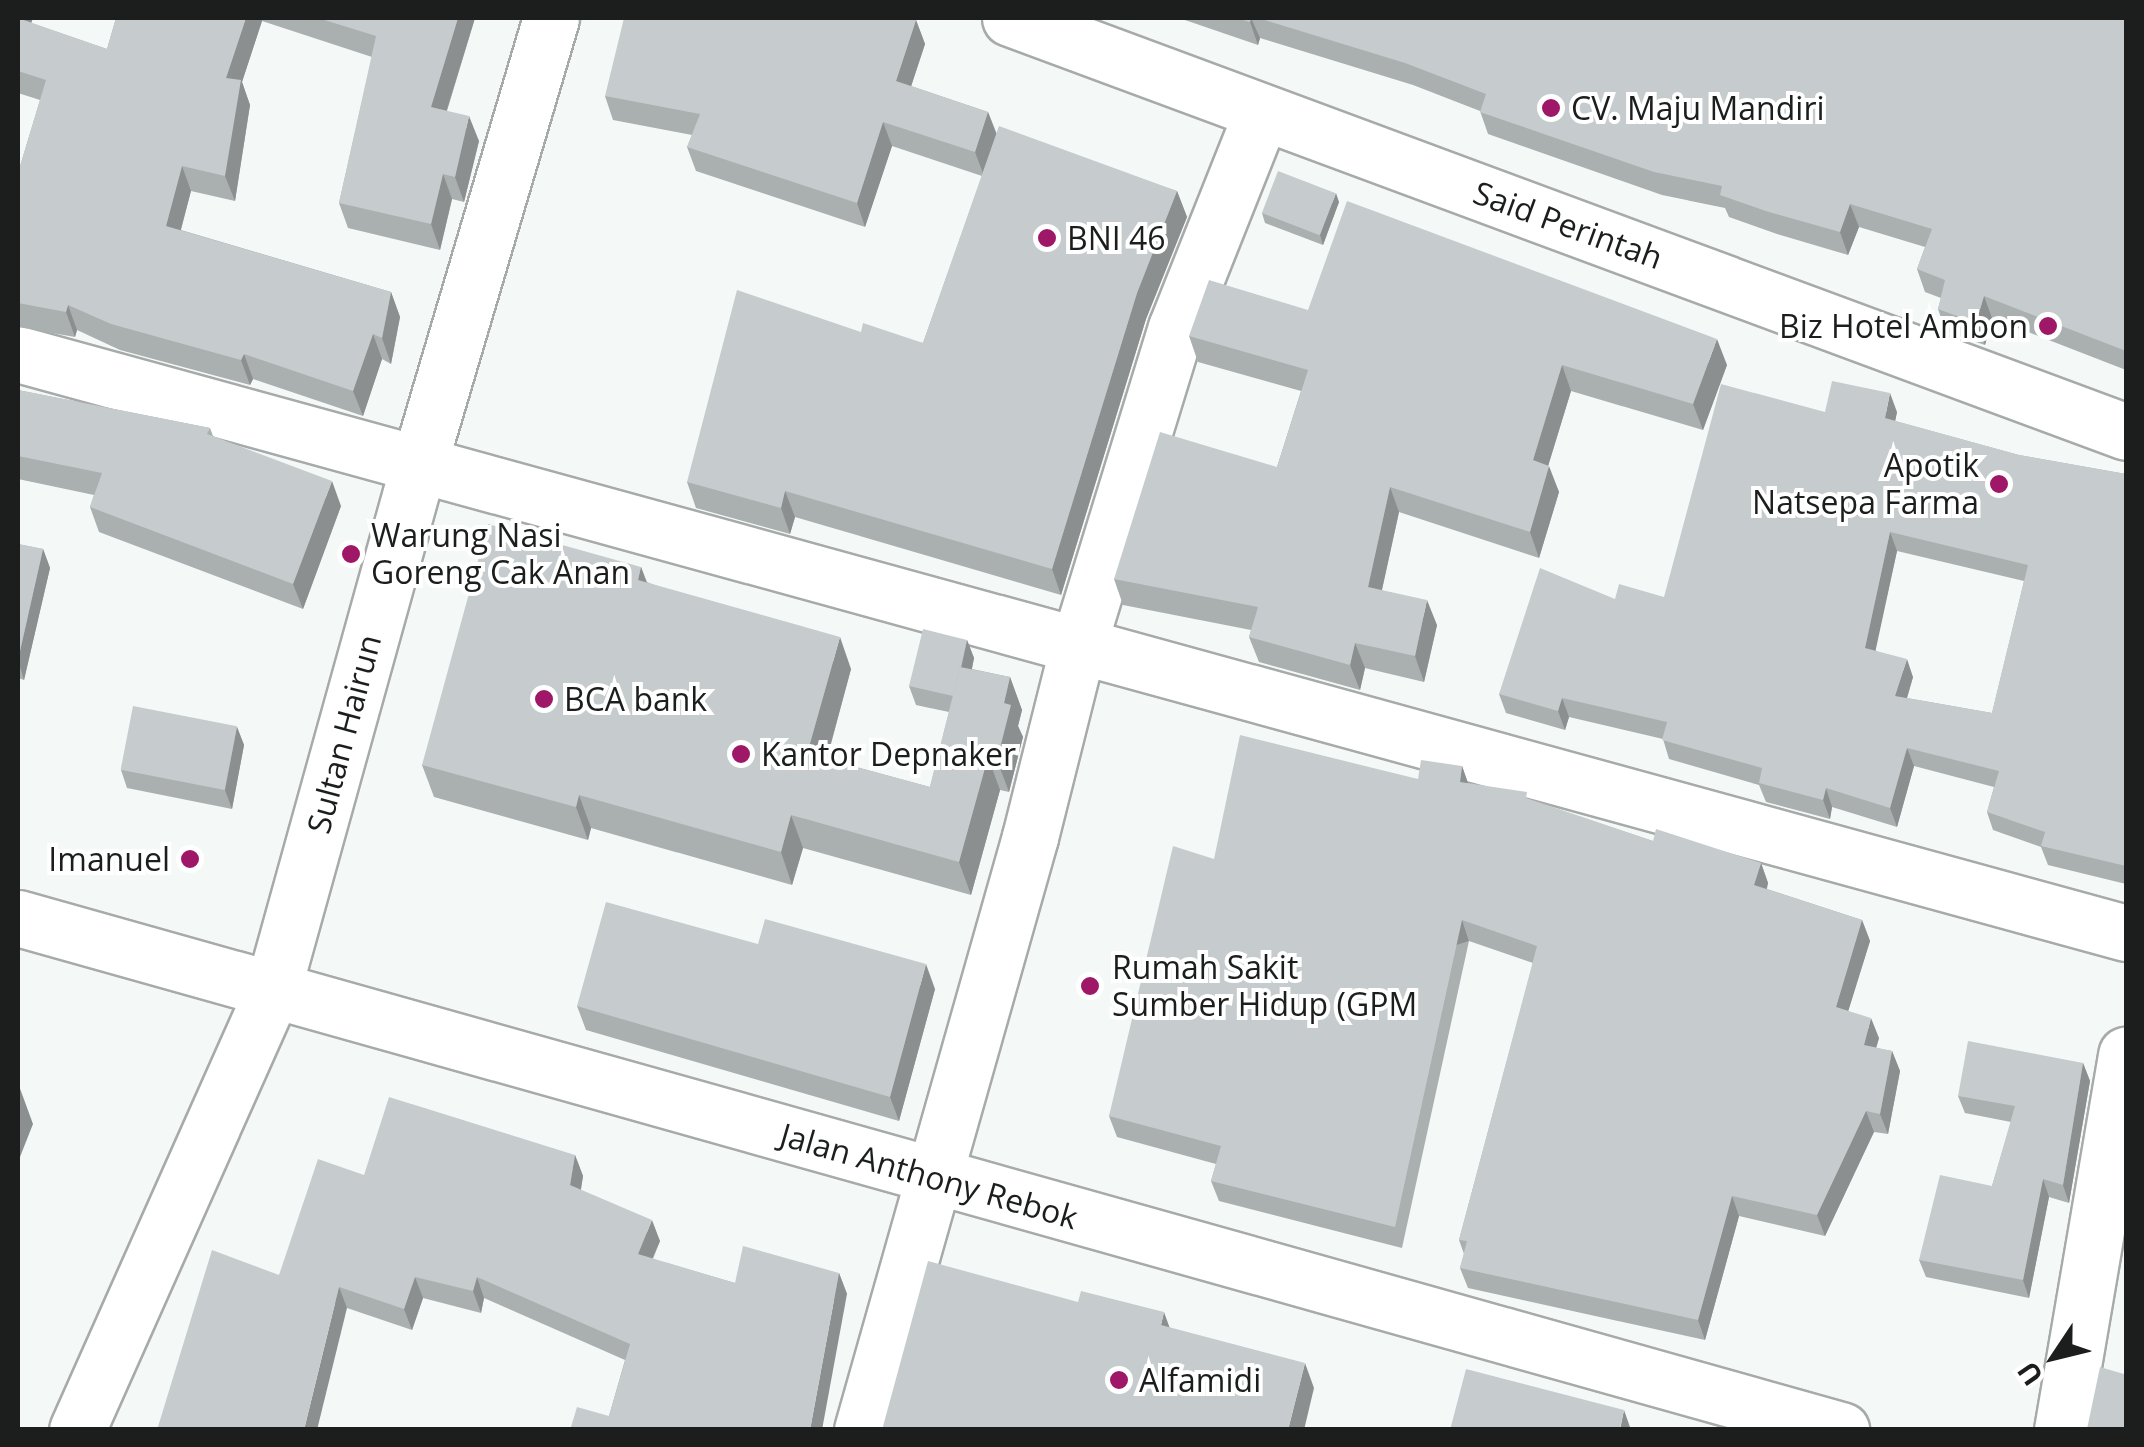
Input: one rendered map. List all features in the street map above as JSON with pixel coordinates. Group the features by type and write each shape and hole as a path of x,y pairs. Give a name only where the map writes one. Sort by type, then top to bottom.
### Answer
{"street":[{"name":"Sultan Hairun","path":"78,1430 273,990 418,467 552,18"},
{"name":"Said Perintah","path":"1010,18 2126,432"},
{"path":"862,1430 929,1177 1030,837 1078,646 1176,328 1262,112"},
{"path":"18,354 2126,934"},
{"name":"Jalan Anthony Rebok","path":"18,918 929,1177 1842,1430"},
{"path":"2062,1430 2126,1054"}],"building":[{"path":"18,18 107,49 116,18 246,18 226,78 241,80 225,176 182,166 166,226 391,292 382,338 373,334 353,391 244,354 241,360 111,324 68,305 66,312 18,303 18,173 46,80 18,71"},
{"path":"318,18 458,18 431,107 469,116 455,177 443,174 431,224 339,203 376,36"},
{"path":"624,18 916,20 896,81 988,112 975,152 883,122 857,203 687,147 700,114 605,96"},
{"path":"1258,18 2126,18 2126,351 1984,296 1976,323 1938,309 1945,280 1917,269 1932,229 1850,204 1840,232 1769,212 1720,195 1722,186 1654,172 1480,112 1486,94 1405,63"},
{"path":"999,126 1177,191 1137,293 1052,569 785,491 781,508 687,482 737,290 861,332 863,323 923,343"},
{"path":"1278,171 1336,193 1320,235 1262,213"},
{"path":"1347,201 1717,339 1693,404 1562,365 1533,460 1549,466 1530,532 1390,487 1368,587 1427,600 1415,656 1355,643 1350,665 1249,637 1258,607 1114,579 1160,432 1277,467 1308,370 1189,336 1209,280 1308,310"},
{"path":"1832,381 1890,393 1885,418 2019,455 2126,474 2126,866 2041,846 2045,832 1987,812 1999,771 1907,748 1890,808 1826,788 1823,800 1759,783 1762,768 1662,740 1667,722 1562,698 1558,711 1499,694 1540,568 1615,599 1619,584 1664,597 1721,384 1825,412","holes":["1890,532 2028,565 1992,713 1895,696 1907,659 1865,648"]},
{"path":"18,390 210,428 207,434 332,481 293,584 90,507 102,473 18,456"},
{"path":"488,524 641,567 638,580 840,637 807,754 930,787 960,667 1010,677 1004,703 1011,705 997,760 988,757 959,862 791,815 781,852 579,795 576,807 422,765"},
{"path":"18,544 43,549 18,660"},
{"path":"923,629 967,640 953,696 909,686"},
{"path":"133,706 237,726 225,790 121,770"},
{"path":"1240,735 1418,779 1421,760 1462,766 1460,782 1527,792 1526,798 1653,841 1656,829 1761,863 1754,885 1862,920 1836,1007 1871,1018 1864,1045 1892,1051 1880,1114 1866,1111 1817,1215 1732,1196 1698,1320 1460,1268 1467,1241 1459,1240 1537,946 1462,920 1395,1227 1211,1181 1221,1146 1109,1116 1173,846 1214,859"},
{"path":"606,902 758,944 765,919 926,964 890,1097 577,1006"},
{"path":"1968,1041 2083,1063 2063,1185 2043,1179 2023,1280 1919,1260 1940,1175 1992,1186 2015,1106 1958,1096"},
{"path":"389,1097 575,1155 570,1185 652,1220 638,1254 735,1283 743,1246 839,1273 810,1430 570,1430 577,1407 609,1416 630,1344 477,1277 473,1291 415,1277 404,1309 339,1287 304,1430 157,1430 212,1250 279,1275 318,1159 364,1175"},
{"path":"928,1261 1078,1302 1081,1291 1164,1312 1161,1325 1305,1363 1288,1430 882,1430"},
{"path":"2126,1360 2126,1430 2087,1429 2100,1367 2124,1374"},
{"path":"1466,1369 1624,1410 1620,1428 1626,1430 1450,1430"}],"place":[{"name":"CV. Maju Mandiri","path":"1551,108"},
{"name":"BNI 46","path":"1047,238"},
{"name":"Biz Hotel Ambon","path":"2048,326"},
{"name":"Apotik Natsepa Farma","path":"1999,484"},
{"name":"Warung Nasi Goreng Cak Anan","path":"351,554"},
{"name":"BCA bank","path":"544,699"},
{"name":"Kantor Depnaker","path":"741,754"},
{"name":"Imanuel","path":"190,859"},
{"name":"Rumah Sakit Sumber Hidup (GPM","path":"1090,986"},
{"name":"Alfamidi","path":"1119,1380"}]}
